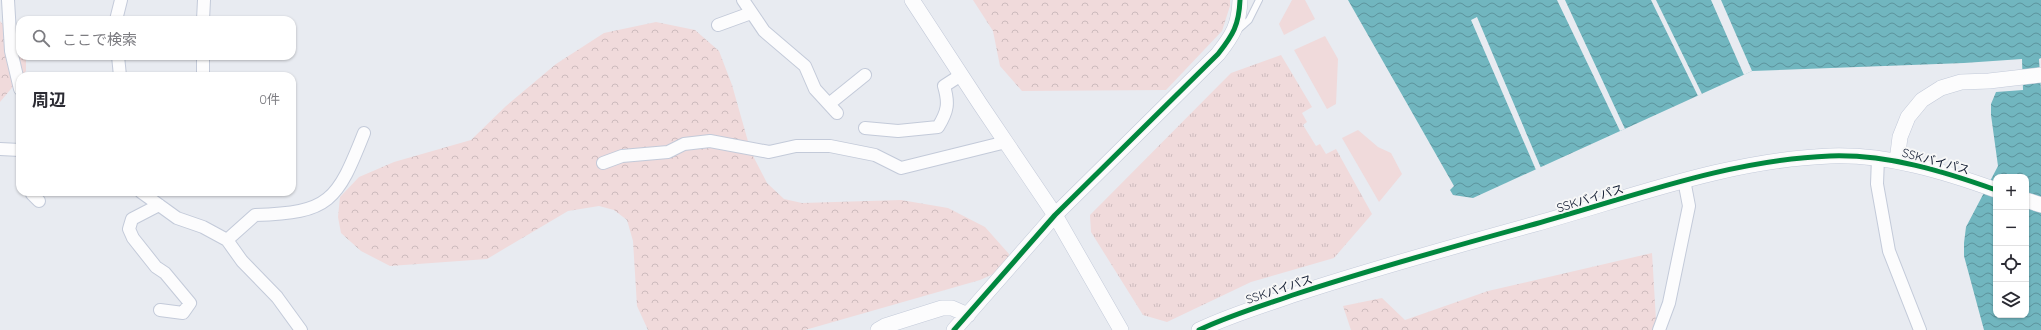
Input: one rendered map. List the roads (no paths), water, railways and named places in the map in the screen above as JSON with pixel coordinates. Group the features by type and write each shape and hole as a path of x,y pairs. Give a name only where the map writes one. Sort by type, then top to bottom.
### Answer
{"street":[{"path":"8,0 11,51 16,72"},
{"path":"117,16 121,0"},
{"path":"203,16 204,0"},
{"path":"743,0 764,31 804,66 815,89 837,113"},
{"path":"912,0 1055,215 1121,330"},
{"path":"954,330 1055,215 1218,54 1234,34 1240,11 1240,0"},
{"path":"718,25 751,13"},
{"path":"118,60 120,72"},
{"path":"203,60 203,72"},
{"path":"829,104 865,75"},
{"path":"865,128 898,131 938,127 945,117 948,101 944,86 961,75"},
{"path":"1897,161 1900,137 1908,117 1922,100 1940,88 1961,82 1989,81 2041,75"},
{"path":"227,240 255,215 276,214 312,209 324,202 339,188 349,171 364,134"},
{"path":"603,163 622,156 668,152 684,144 710,141 769,152 796,146 830,146 875,155 901,168 1006,142"},
{"path":"0,149 16,150"},
{"name":"SSKバイパス","path":"1199,330 1222,319 1361,273 1582,211 1684,180 1768,163 1830,156 1878,158 1897,161 1976,182 1993,189"},
{"path":"1878,158 1877,184 1889,251 1920,330"},
{"path":"1659,330 1669,303 1689,206 1684,180"},
{"path":"147,196 177,218 203,227 227,240 242,261 276,297 301,330"},
{"path":"2029,201 2041,205"},
{"path":"159,205 132,219 129,229 133,238 156,268 165,273 190,304 183,312 160,310"},
{"path":"878,330 885,326 942,308 952,308 968,315"}],"lane":[{"path":"1234,34 1249,20 1259,0"}],"water":[{"path":"1348,0 2041,0 2041,58 2039,59 2041,90 2041,330 1984,330 1964,256 1966,227 1993,176 1993,318 2029,318 2029,174 1994,174 1998,166 1991,115 1991,104 1996,92 2023,90 2022,59 1964,63 1752,71 1473,198 1453,195 1450,190 1454,186"}]}
